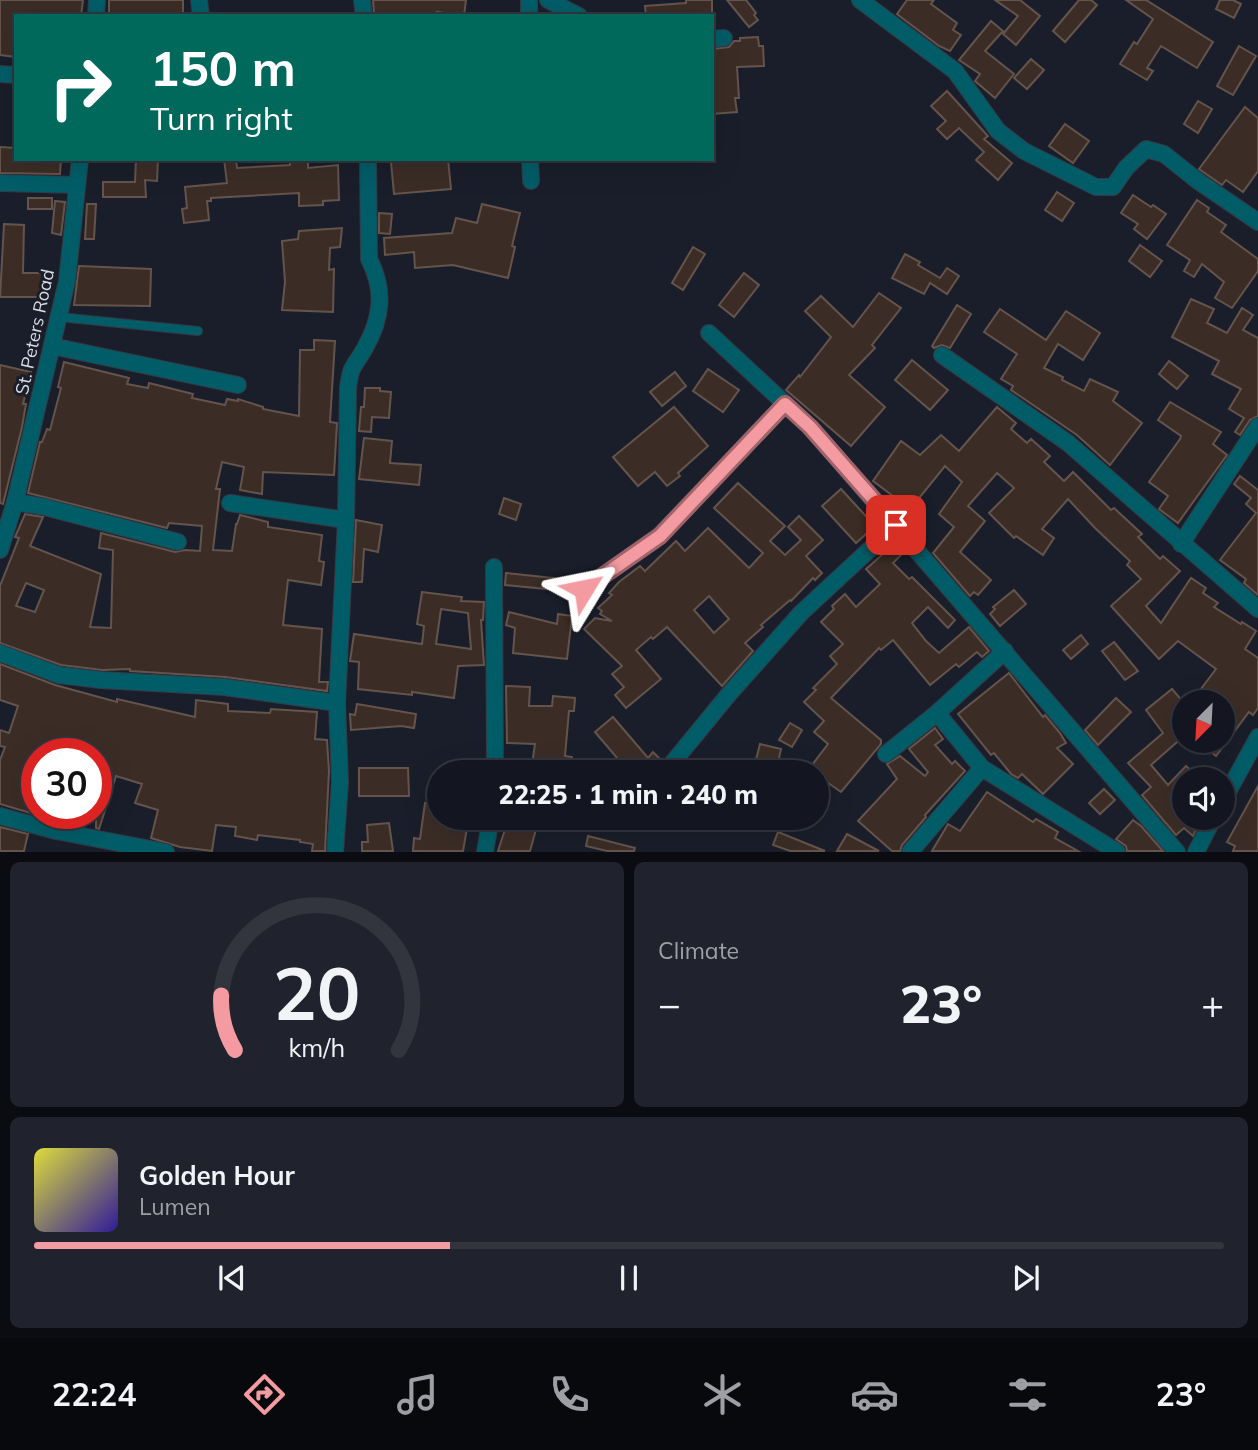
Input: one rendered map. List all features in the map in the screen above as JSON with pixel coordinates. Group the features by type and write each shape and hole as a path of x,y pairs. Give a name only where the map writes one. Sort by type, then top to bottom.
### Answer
{"street":[{"path":"548,0 575,14"},
{"path":"860,0 955,71 998,131 1024,151 1096,187 1113,187 1126,168 1146,149 1164,154 1258,222"},
{"name":"St. Peters Road","path":"0,550 15,502 67,281 80,161"},
{"path":"335,852 340,782 337,703 350,367 368,343 380,311 380,290 369,259 368,161"},
{"path":"530,161 531,181"},
{"path":"0,183 77,185"},
{"path":"709,332 810,427 1177,852"},
{"path":"52,346 238,385"},
{"path":"943,355 1068,443 1258,610"},
{"path":"584,589 660,536 785,404"},
{"path":"1181,544 1258,426"},
{"path":"15,502 46,507 178,542"},
{"path":"230,503 346,520"},
{"path":"675,760 801,613 896,525"},
{"path":"494,567 495,760"},
{"path":"886,754 937,713 1005,651"},
{"path":"0,653 59,675 224,687 337,703"},
{"path":"937,713 982,768 1117,852"},
{"path":"1235,779 1258,737"},
{"path":"911,852 982,768"},
{"path":"0,816 56,831 166,852"},
{"path":"485,852 489,830"},
{"path":"1196,852 1207,830"}],"lane":[{"path":"59,317 198,331"}],"building":[{"path":"0,0 83,0 81,14 14,14 14,57 0,55"},
{"path":"109,0 183,0 183,14 109,14"},
{"path":"373,0 466,0 464,14 374,13"},
{"path":"686,0 712,0 712,14 646,14 645,6 686,3"},
{"path":"727,0 746,0 758,20 749,27"},
{"path":"907,0 934,0 931,4 957,23 953,30 961,35 950,51 939,46 897,14"},
{"path":"995,0 1020,0 1040,16 1016,45 1003,34 1018,16"},
{"path":"1079,0 1091,0 1097,5 1065,42 1053,31"},
{"path":"1126,0 1146,0 1213,42 1197,68 1161,46 1147,68 1153,71 1147,80 1120,64 1153,19"},
{"path":"1220,0 1233,0 1241,4 1234,18 1216,9"},
{"path":"991,21 1003,31 985,51 1014,74 995,98 975,81 980,74 959,60"},
{"path":"758,37 759,46 763,46 764,66 737,67 737,112 714,114 714,49 729,47 734,41 740,41 740,38"},
{"path":"1239,46 1256,56 1233,95 1217,86"},
{"path":"1031,59 1044,70 1027,89 1014,78"},
{"path":"947,91 988,136 984,139 1012,163 998,180 976,160 984,152 959,128 947,139 937,129 946,121 931,106"},
{"path":"1198,101 1212,109 1198,133 1184,124"},
{"path":"1245,107 1258,118 1258,171 1243,192 1226,180 1222,185 1199,169"},
{"path":"1065,124 1089,141 1073,163 1049,146"},
{"path":"0,147 14,148 14,161 61,161 60,174 0,173"},
{"path":"136,161 158,161 157,181 145,180 146,197 103,197 103,182 135,182"},
{"path":"224,161 236,161 237,168 290,165 290,161 308,161 308,168 338,165 339,200 323,201 323,205 299,206 299,193 211,198 211,201 207,201 209,220 184,223 182,209 187,208 185,187 227,183"},
{"path":"448,161 451,189 394,194 391,162"},
{"path":"1057,192 1074,203 1062,221 1045,210"},
{"path":"1133,195 1166,214 1147,239 1134,229 1138,224 1121,213"},
{"path":"28,198 52,198 52,209 28,209"},
{"path":"1197,200 1209,208 1207,212 1226,225 1221,232 1258,259 1258,271 1232,308 1215,298 1224,282 1202,264 1194,277 1184,271 1190,260 1167,245"},
{"path":"55,201 65,202 61,235 52,233"},
{"path":"87,204 96,204 94,239 85,239"},
{"path":"482,204 520,213 508,278 453,265 415,268 414,252 385,255 384,238 452,233 456,218 477,223"},
{"path":"379,213 392,214 390,234 379,233"},
{"path":"4,224 24,225 23,273 49,273 49,297 0,297"},
{"path":"342,228 340,247 330,248 329,270 334,269 333,312 282,310 285,282 282,241 298,239 299,231"},
{"path":"1140,245 1162,261 1150,277 1129,261"},
{"path":"693,247 705,254 683,290 672,283"},
{"path":"905,254 940,278 947,268 959,276 947,294 930,283 924,294 892,278"},
{"path":"79,266 151,269 150,306 74,305"},
{"path":"744,273 759,285 734,317 719,305"},
{"path":"879,293 901,308 872,345 875,348 849,375 885,407 851,446 786,390 799,375 800,377 831,337 805,311 821,296 853,327"},
{"path":"1191,299 1214,309 1207,323 1227,333 1242,308 1253,315 1243,330 1258,338 1258,416 1250,420 1240,435 1235,432 1244,418 1229,409 1241,389 1212,374 1219,361 1172,337"},
{"path":"957,305 971,314 950,348 942,345 934,348 932,346"},
{"path":"1000,309 1046,340 1066,311 1100,333 1083,360 1058,344 1044,368 1084,391 1090,379 1118,392 1113,401 1142,423 1110,465 1077,435 1011,390 1013,386 1001,379 1017,354 984,332"},
{"path":"314,340 335,341 330,422 337,423 334,475 263,472 262,494 240,490 244,467 222,462 216,489 220,489 213,550 232,551 240,515 268,522 268,527 322,535 319,561 324,562 321,585 288,580 283,625 322,629 319,682 328,682 327,691 225,677 61,665 0,643 0,586 19,538 15,537 25,514 43,517 30,546 101,574 90,627 111,628 113,550 99,548 101,533 175,552 200,551 202,526 169,523 167,528 28,493 40,442 47,429 50,430 61,388 58,387 64,362 129,378 127,384 148,388 149,383 193,394 192,398 225,405 227,399 238,399 263,409 299,416 300,350 314,350","holes":["26,583 44,590 35,612 16,606"]},
{"path":"912,360 948,390 930,410 895,380"},
{"path":"1169,361 1188,376 1177,389 1159,374"},
{"path":"0,365 31,372 23,404 26,404 22,427 3,504 0,503"},
{"path":"708,369 739,390 723,412 693,391"},
{"path":"675,372 686,386 662,406 650,392"},
{"path":"365,388 380,388 380,391 391,392 389,418 372,417 371,432 359,431"},
{"path":"1170,402 1221,432 1213,444 1227,455 1178,523 1159,509 1168,496 1149,482 1181,436 1158,420"},
{"path":"674,407 708,446 667,486 655,472 638,486 613,457"},
{"path":"997,407 1016,423 1011,429 1027,443 1031,439 1050,456 1044,462 1064,481 1073,472 1111,510 1114,508 1142,534 1138,537 1160,559 1163,556 1180,571 1146,606 1161,623 1191,578 1206,588 1203,593 1218,603 1214,607 1256,631 1245,649 1258,658 1258,708 1253,715 1249,712 1236,729 1236,690 1200,690 1216,669 1178,641 1159,659 1111,606 1141,579 1127,565 1130,561 1068,499 1042,529 1054,538 1043,555 1016,536 1014,538 989,513 1014,488 997,473 968,506 985,521 960,552 991,580 978,595 974,592 970,596 933,553 954,527 939,514 962,482 945,466 903,518 888,501 893,496 873,481 901,441 920,455 941,435 959,451"},
{"path":"364,438 392,441 390,463 421,465 419,485 359,479"},
{"path":"1240,476 1258,490 1258,595 1244,583 1246,579 1220,560 1256,513 1246,504 1251,498 1234,484"},
{"path":"738,483 785,526 770,541 785,555 801,540 788,527 799,516 823,540 806,556 822,573 761,625 763,627 745,643 753,651 722,686 667,627 653,639 651,637 636,650 661,679 626,708 615,695 624,687 612,674 622,666 584,629 595,618 612,621 600,614 602,611 598,608 612,595 609,593 619,582 640,566 645,571 676,541 685,551 708,528 749,568 763,553 714,508","holes":["709,596 729,619 714,633 694,610"]},
{"path":"841,489 875,526 856,543 822,506"},
{"path":"504,498 521,504 516,520 499,514"},
{"path":"356,520 382,525 378,552 364,549 362,582 353,582"},
{"path":"893,545 902,554 893,563 909,579 912,577 955,620 948,628 928,607 912,623 926,641 939,653 969,627 989,651 982,657 977,652 959,667 956,664 930,685 893,640 881,650 879,648 831,698 881,740 881,744 841,792 829,784 829,760 816,760 828,744 814,732 824,721 804,702 816,690 813,688 837,664 830,656 843,644 821,622 845,594 856,607 880,584 866,569"},
{"path":"506,573 563,579 574,585 574,591 570,598 556,590 505,585"},
{"path":"1014,590 1026,604 1000,626 990,614 995,609 993,607"},
{"path":"422,592 462,597 461,601 484,602 481,620 484,665 458,666 454,698 358,689 359,662 350,661 354,634 422,644 424,626 417,624","holes":["441,609 468,613 471,649 436,644"]},
{"path":"509,612 557,624 558,614 572,616 567,659 513,653 515,628 506,625"},
{"path":"1081,635 1088,644 1071,659 1063,650"},
{"path":"1114,642 1138,671 1125,680 1102,651"},
{"path":"0,664 55,685 117,702 117,699 195,717 196,700 228,704 228,711 270,713 271,709 317,712 315,739 327,740 329,771 325,851 312,851 313,844 300,840 258,835 257,840 235,836 236,827 216,825 212,851 180,847 151,838 158,810 135,803 142,784 116,776 112,788 112,738 21,738 21,810 0,804 0,760 5,747 0,746 0,730 9,733 18,706 0,700"},
{"path":"1009,673 1043,717 1045,715 1060,733 1066,743 1057,748 1073,764 1043,794 1022,774 1018,778 1011,774 994,753 991,755 958,714"},
{"path":"506,686 530,687 529,706 552,706 553,696 575,698 574,711 569,711 565,756 572,757 572,760 533,760 535,744 507,743"},
{"path":"1173,690 1172,746 1151,765 1168,785 1172,781 1172,830 1182,830 1176,835 1142,795 1151,787 1128,763 1163,733 1146,710"},
{"path":"1116,698 1131,712 1098,745 1085,730"},
{"path":"357,704 416,714 414,728 401,726 351,730 350,714 355,715"},
{"path":"613,717 648,758 653,752 661,760 619,760 595,732"},
{"path":"790,723 802,730 792,747 779,740"},
{"path":"935,728 943,739 935,745 952,764 955,761 965,771 925,815 900,851 892,851 858,821 897,779 887,764 900,756 925,776 928,772 909,749"},
{"path":"760,744 781,749 779,760 756,760"},
{"path":"359,768 408,768 409,796 359,796"},
{"path":"1258,786 1258,851 1233,851 1235,846 1227,842"},
{"path":"1104,789 1115,800 1100,814 1089,803"},
{"path":"987,792 1033,822 1036,819 1058,832 1055,838 1078,851 932,851 948,824 960,831"},
{"path":"425,803 427,830 467,830 463,851 413,851 414,838 420,839"},
{"path":"1133,820 1163,851 1127,851 1126,846 1116,839"},
{"path":"389,823 393,851 362,851 362,842 368,842 367,825"},
{"path":"0,827 28,834 24,851 0,851"},
{"path":"505,830 536,830 530,851 498,851"},
{"path":"778,832 825,851 790,851 773,845"},
{"path":"847,834 879,851 837,851"},
{"path":"588,836 635,848 634,851 607,851 586,846"}],"route":[{"path":"584,589 660,536 785,404 810,427 896,525"}]}
